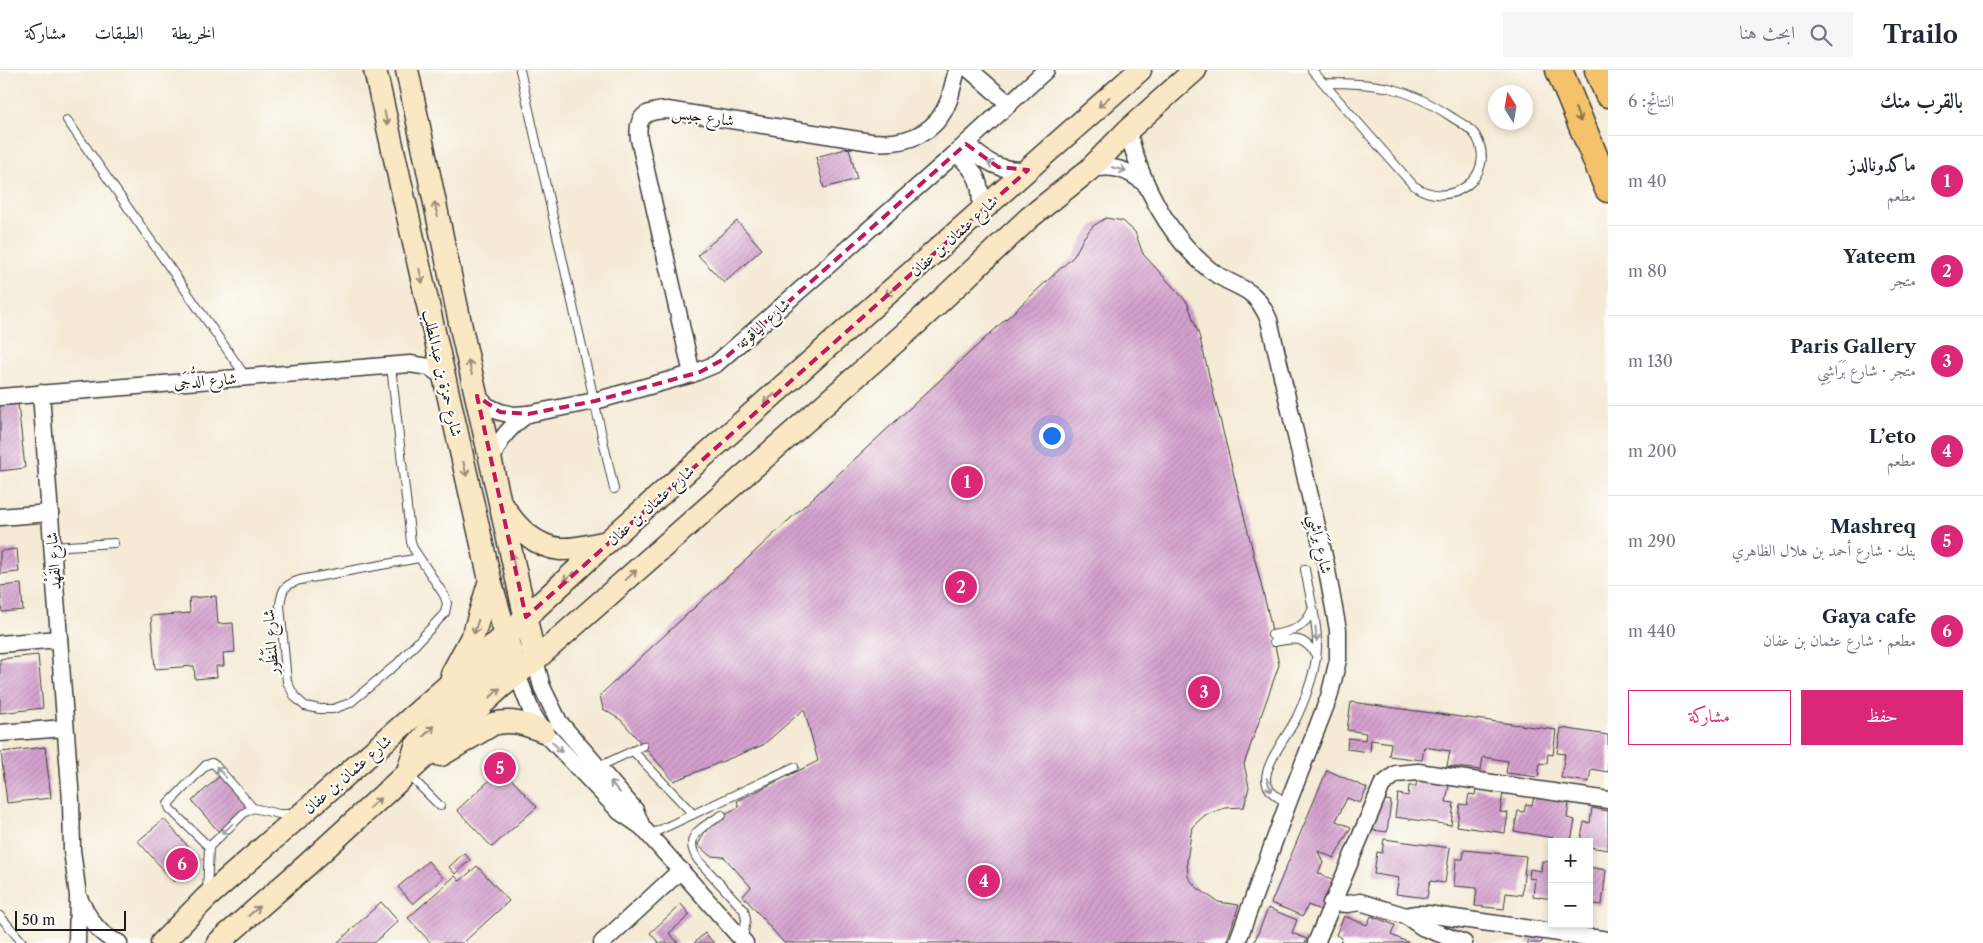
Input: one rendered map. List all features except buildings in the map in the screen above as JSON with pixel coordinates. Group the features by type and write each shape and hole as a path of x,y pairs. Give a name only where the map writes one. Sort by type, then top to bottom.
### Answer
{"main road":[{"name":"شارع حمزة بن عبدالمطلب","path":"375,70 490,580 498,640 517,674"},
{"name":"شارع حمزة بن عبدالمطلب","path":"407,70 535,660"},
{"name":"شارع عثمان بن عفان","path":"161,941 206,898 526,617 1140,70"},
{"path":"218,943 517,674 918,322 1029,218 1089,170 1128,130 1195,70"},
{"path":"1559,70 1608,189"},
{"path":"1598,70 1608,94"},
{"path":"501,502 510,518 520,530 539,542 552,547 574,549 608,542"},
{"path":"443,690 474,633 490,580"},
{"path":"407,774 416,746 421,740 499,666 503,656 498,640"},
{"path":"407,774 429,763 493,724 515,721 542,731"}],"street":[{"name":"شارع جيس","path":"692,374 639,139 638,123 643,116 649,112 667,110 871,142 899,142 913,139 929,130 941,117 957,70"},
{"path":"970,70 1009,104"},
{"name":"شارع الياقوته","path":"477,396 488,406 500,412 514,415 528,414 595,401 692,374 724,359 1046,70"},
{"name":"شارع بَرَاشِي","path":"1128,130 1145,184 1174,232 1200,261 1224,279 1248,290 1263,305 1269,320 1286,388 1326,565 1338,630 1339,646 1336,676 1237,943"},
{"path":"961,148 998,167 1028,170"},
{"path":"961,148 980,184 982,198 980,212"},
{"name":"شارع بَرَاشِي","path":"1089,170 1101,167 1125,170 1145,184"},
{"path":"410,364 426,352 434,334"},
{"name":"شارع الدُّجَى","path":"0,397 410,364 429,367 444,378"},
{"name":"شارع الفَهْد","path":"41,393 72,850 78,896 77,943"},
{"name":"شارع الياقوته","path":"492,460 497,446 505,433 515,422 528,414"},
{"path":"0,516 50,513"},
{"path":"0,644 59,639"},
{"path":"535,660 542,687 559,722 635,810 646,831"},
{"path":"517,674 532,714 542,731 620,812 646,831 744,942"},
{"path":"0,733 65,728"},
{"path":"1316,943 1331,903 1382,785 1396,774 1418,772 1608,800"},
{"path":"602,943 680,870"},
{"path":"1340,883 1353,893 1360,902"},
{"name":"شارع الفَهْد","path":"78,896 88,917 97,929 109,939 119,943"},
{"path":"1331,903 1348,904 1360,902 1406,916 1422,927 1464,943"},
{"path":"1406,916 1427,914 1570,939 1608,940"}],"lane":[{"path":"520,70 614,489"},
{"path":"1312,70 1413,185 1420,190 1429,194 1447,195 1464,188 1476,174 1481,156 1477,138 1471,130 1431,103 1415,95 1381,85 1324,83"},
{"path":"67,120 246,377"},
{"name":"شارع المَنْظُور","path":"391,366 409,534 413,548 420,558 444,595 448,603 446,613 398,663 350,703 333,709 305,706 295,697 287,682 280,605 282,592 288,584 420,558"},
{"path":"52,547 114,543"},
{"path":"1288,803 1274,796 1268,787 1267,773 1304,700 1316,655 1316,628 1305,569"},
{"path":"1312,610 1306,621 1297,629 1273,638 1299,639 1310,646 1316,655"},
{"path":"598,768 643,746"},
{"path":"634,751 693,814"},
{"path":"209,847 170,810 168,804 206,765 212,763 215,765 253,808 283,815 302,813"},
{"path":"646,831 693,814 794,767"},
{"path":"407,774 440,806"},
{"path":"206,898 209,847 253,808"},
{"path":"722,815 698,830 693,840 693,850 698,860 744,910 746,920 744,942"},
{"path":"0,916 23,943"}],"highlighted area":[{"path":"966,144 998,167 1028,170 526,617 477,396 500,412 528,414 595,401 700,372 724,359"}],"place":[{"name":"ماكدونالدز","path":"967,482"},
{"name":"Yateem","path":"961,587"},
{"name":"Paris Gallery","path":"1204,692"},
{"name":"Mashreq","path":"500,768"},
{"name":"Gaya cafe","path":"182,864"},
{"name":"L’eto","path":"984,881"}]}
